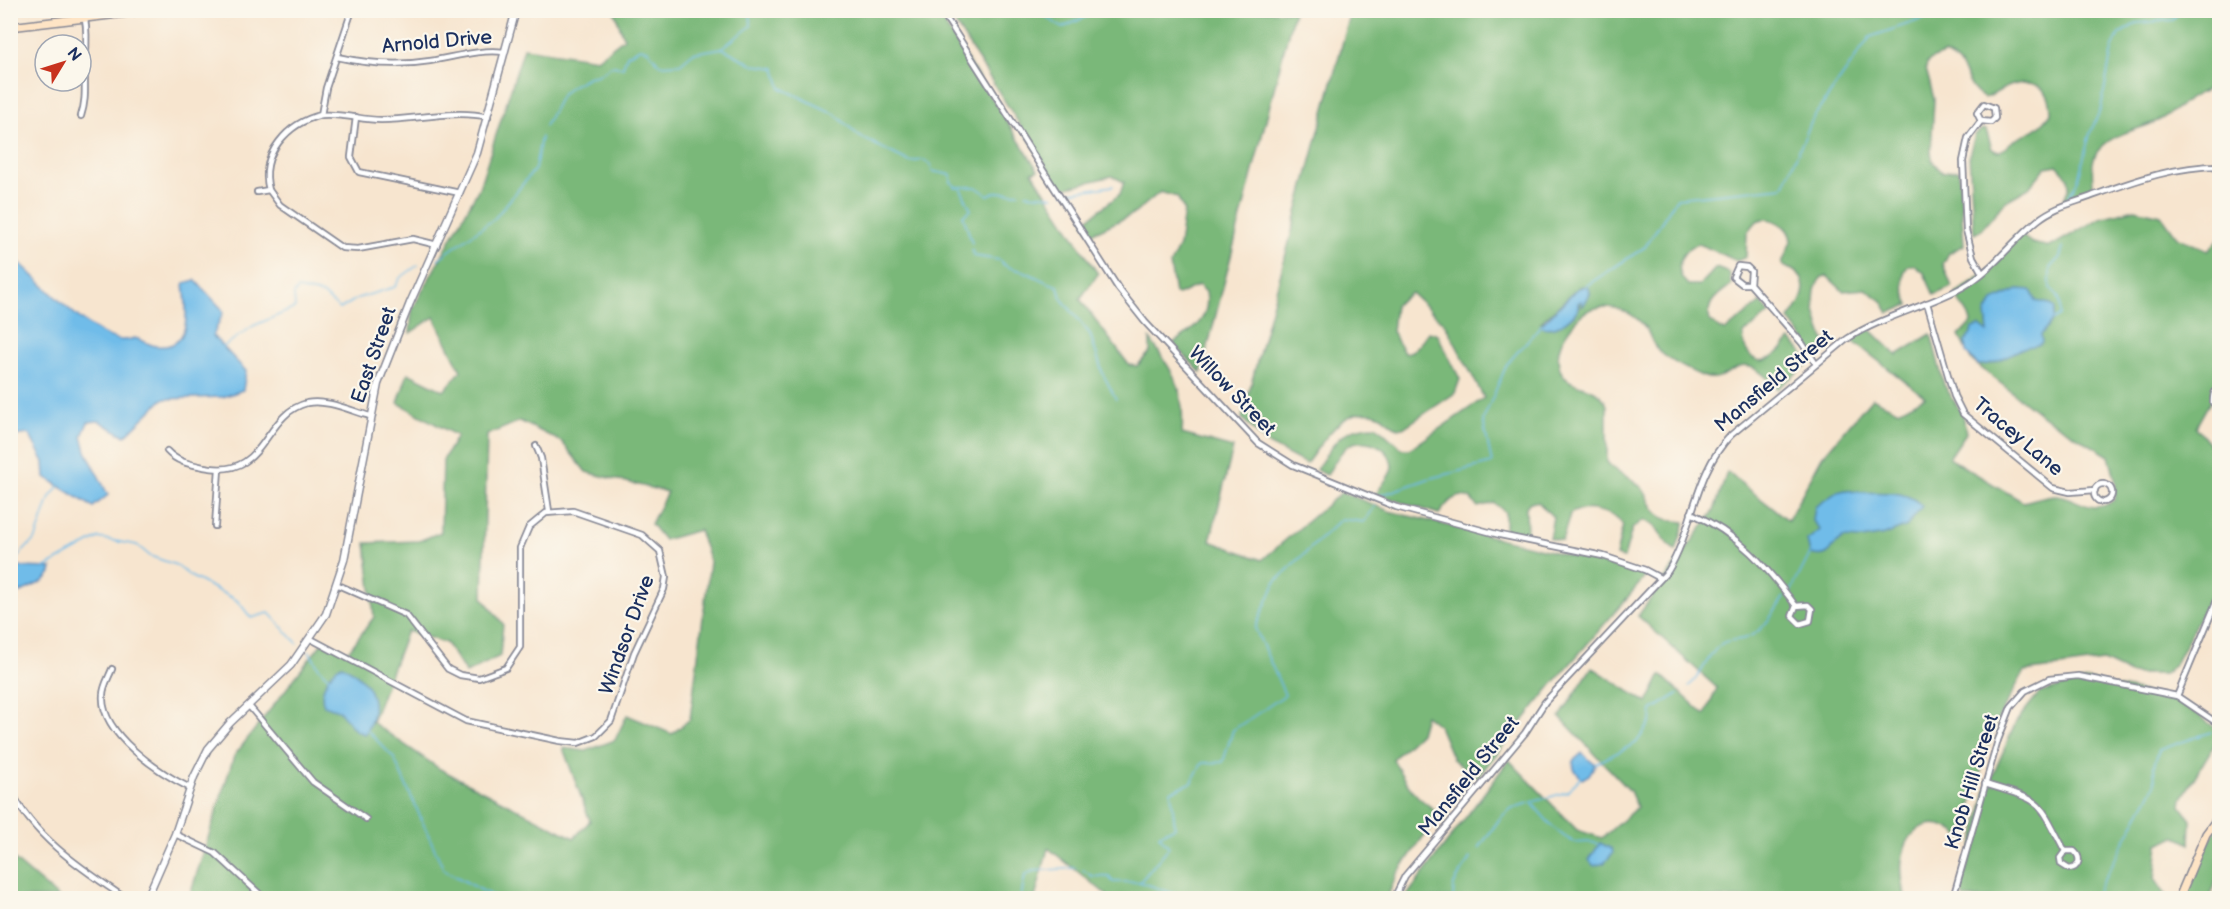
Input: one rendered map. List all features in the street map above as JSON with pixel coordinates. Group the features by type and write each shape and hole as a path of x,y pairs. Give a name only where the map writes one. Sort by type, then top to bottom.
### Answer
{"main road":[{"path":"10,27 152,10"},
{"path":"2179,898 2206,834 2220,815"}],"street":[{"path":"321,115 326,88 352,10"},
{"name":"East Street","path":"147,898 175,834 190,788 214,741 291,665 326,614 338,585 370,416 387,359 477,153 516,10"},
{"name":"Willow Street","path":"941,10 1118,288 1145,322 1258,443 1307,472 1396,507 1500,535 1603,556 1645,570 1660,578"},
{"path":"81,116 86,98 88,40 85,19"},
{"name":"Arnold Drive","path":"337,57 397,64 428,62 480,51 504,52"},
{"path":"1984,104 1994,108 1995,118 1991,122 1981,121 1977,113 1979,108 1984,104"},
{"path":"437,245 413,239 358,249 342,248 280,205 269,190 270,155 286,133 321,115 388,120 462,114 488,117"},
{"path":"356,117 351,157 359,172 460,193"},
{"path":"1981,121 1968,138 1963,161 1966,230 1972,257 1982,273"},
{"name":"Mansfield Street","path":"1394,898 1405,876 1525,733 1545,702 1660,578 1679,552 1705,472 1723,443 1816,364 1865,328 1965,286 2038,220 2062,206 2162,172 2220,166"},
{"path":"257,192 269,190"},
{"path":"1750,284 1742,284 1733,277 1738,267 1747,267 1751,271 1750,284 1802,343 1816,364"},
{"name":"Tracey Lane","path":"1927,303 1954,396 1969,420 2053,488 2070,492 2095,490"},
{"path":"2220,388 2214,393 2213,403 2220,405"},
{"path":"167,451 180,461 219,469 244,463 257,452 287,414 304,405 322,403 370,416"},
{"path":"338,585 406,615 419,628 442,663 454,673 479,678 493,675 511,664 520,647 520,548 529,527 549,511 541,458 536,446"},
{"path":"214,526 219,469"},
{"name":"Windsor Drive","path":"311,639 466,721 569,743 582,742 596,736 608,726 613,716 634,653 664,590 666,569 660,551 642,535 573,511 549,511"},
{"path":"1691,513 1704,518 1754,554 1796,606"},
{"path":"2220,593 2177,696 2220,725"},
{"path":"1808,605 1812,609 1810,621 1806,624 1795,621 1792,616 1796,606 1808,605"},
{"path":"112,669 103,694 108,719 157,771 190,788"},
{"name":"Knob Hill Street","path":"1953,898 1985,784 2011,707 2025,691 2049,679 2078,676 2177,696"},
{"path":"249,706 313,782 366,819"},
{"path":"1985,784 2026,796 2038,803 2050,818 2065,851"},
{"path":"10,789 25,815 45,836 78,865 125,898"},
{"path":"175,834 215,853 264,898"},
{"path":"2065,851 2074,851 2078,856 2079,862 2072,869 2061,864 2061,855 2065,851"}],"green space":[{"path":"614,11 936,11 1038,170 1032,172 1098,274 1080,299 1129,365 1137,366 1150,352 1150,339 1177,383 1182,405 1182,434 1233,448 1210,541 1262,560 1342,492 1389,511 1647,575 1551,686 1478,777 1474,777 1453,759 1439,726 1425,715 1420,733 1393,759 1412,790 1440,813 1397,874 1387,898 1106,898 1107,895 1048,848 1035,898 192,898 190,895 234,756 322,643 348,652 374,617 366,543 419,541 441,532 443,460 457,436 398,403 408,373 444,391 461,371 434,317 410,333 412,310 479,188 524,48 597,59 624,38","holes":["520,421 562,442 586,472 667,492 651,524 664,540 699,530 710,562 690,719 672,734 627,715 615,740 586,751 563,748 590,821 574,838 440,769 372,722 407,631 446,643 466,673 500,656 503,624 483,598 487,435"]},
{"path":"947,11 1294,11 1201,373 1173,343 1199,323 1206,310 1207,301 1206,292 1199,285 1178,295 1175,294 1170,264 1179,246 1184,210 1177,197 1160,192 1135,213 1091,234 1084,222 1120,194 1124,182 1112,176 1061,189"},
{"path":"1351,11 2219,11 2219,86 2196,95 2163,118 2120,135 2104,145 2097,152 2093,161 2093,188 2064,199 2069,187 2068,177 2057,165 2046,167 2029,188 2006,201 1980,231 1974,234 1969,155 1975,135 1982,129 1986,130 1992,149 1998,152 2042,124 2051,113 2050,103 2043,89 2031,83 2014,85 1984,98 1972,88 1963,70 1953,59 1944,54 1931,59 1926,69 1934,99 1931,153 1933,162 1942,172 1959,170 1964,245 1949,253 1943,264 1952,287 1934,295 1924,273 1914,265 1908,266 1903,280 1909,305 1889,313 1882,301 1866,289 1843,291 1827,276 1822,277 1817,284 1814,302 1818,322 1828,349 1816,356 1789,319 1800,302 1804,288 1800,276 1782,264 1791,241 1790,235 1783,226 1768,219 1757,221 1747,233 1746,257 1737,261 1699,244 1687,250 1679,267 1688,285 1700,285 1716,268 1729,273 1731,285 1711,304 1710,321 1720,329 1726,330 1761,302 1770,313 1744,334 1744,345 1749,354 1758,360 1769,359 1791,340 1807,358 1807,365 1777,389 1752,368 1743,366 1712,378 1685,368 1659,351 1638,319 1620,309 1600,307 1582,315 1567,332 1560,347 1558,359 1562,374 1567,380 1590,389 1603,398 1607,406 1607,462 1641,487 1658,514 1667,519 1685,522 1676,551 1653,525 1643,520 1632,529 1624,558 1616,556 1623,525 1612,516 1598,511 1583,510 1570,514 1562,541 1549,538 1553,517 1538,502 1530,502 1526,507 1527,535 1505,531 1505,512 1494,503 1478,507 1470,498 1460,496 1449,502 1439,514 1376,494 1390,474 1392,463 1385,450 1371,443 1356,442 1349,445 1339,455 1327,475 1316,470 1334,444 1354,429 1376,426 1402,449 1410,449 1484,398 1445,324 1411,293 1395,305 1392,331 1404,353 1413,351 1428,332 1437,334 1460,379 1455,393 1403,428 1393,425 1379,415 1367,412 1355,414 1336,426 1306,464 1266,443 1242,418","holes":["1580,286 1589,288 1590,294 1583,303 1581,300 1578,303 1580,306 1573,316 1541,322"]},
{"path":"2135,209 2161,215 2177,237 2208,251 2219,239 2219,385 2196,427 2219,456 2219,579 2175,664 2164,674 2130,674 2103,661 2024,672 1993,728 1962,838 1952,830 1933,824 1924,826 1910,838 1902,860 1905,898 1405,898 1509,760 1577,830 1602,838 1637,807 1630,791 1560,717 1592,667 1647,703 1661,675 1705,715 1717,688 1638,616 1714,511 1727,472 1788,520 1822,457 1872,398 1899,411 1925,397 1850,339 1870,329 1897,355 1931,334 1944,385 1963,415 1966,433 1949,458 2023,502 2056,495 2098,507 2114,500 2116,482 2109,456 2041,415 1971,360 1959,336 1971,323 1956,293 1996,265 2018,233 2032,243 2050,247 2100,218"},
{"path":"2088,680 2165,697 2187,706 2219,731 2219,737 2182,798 2181,806 2191,819 2190,844 2175,836 2159,844 2155,879 2165,894 2163,898 1964,898 1961,891 1986,791 2016,722 2039,693"},
{"path":"2219,823 2219,874 2210,898 2181,898"},
{"path":"11,857 59,898 11,898"}],"water":[{"path":"11,255 87,324 121,340 134,338 156,346 168,346 183,334 186,313 184,283 195,280 222,309 223,313 213,336 246,371 243,390 223,397 163,399 125,436 99,421 88,422 82,436 86,451 108,495 93,507 45,477 44,462 29,434 15,436 11,444"},
{"path":"1584,286 1589,288 1590,294 1583,306 1581,301 1578,303 1578,309 1571,318 1551,328 1540,326 1577,289"},
{"path":"2020,289 2031,290 2036,301 2050,304 2055,308 2053,320 2041,335 2042,342 2023,348 1995,362 1978,365 1966,353 1965,342 1972,328 1980,326 1988,332 1986,313 1993,301"},
{"path":"1846,490 1896,494 1914,500 1922,506 1907,526 1885,535 1862,539 1843,538 1827,554 1810,554 1807,540 1820,530 1813,521 1815,507 1837,492"},
{"path":"11,559 17,567 52,568 51,573 44,581 11,597"},
{"path":"342,665 361,678 371,694 373,713 365,734 356,731 338,710 324,705 322,694 326,682"},
{"path":"1582,753 1595,765 1589,775 1582,779 1574,769 1573,761"},
{"path":"1600,843 1612,849 1613,853 1604,863 1594,866 1589,860"}],"waterway":[{"path":"545,126 562,94 588,77 598,75 611,66 623,67 627,55 640,48 648,50 660,65 680,64 693,53 722,48 751,26 750,10"},
{"path":"1037,10 1062,28 1100,10"},
{"path":"1586,286 1645,247 1677,198 1783,187 1813,118 1870,37 1949,10"},
{"path":"2067,200 2078,180 2090,133 2101,108 2112,49 2119,34 2137,23 2173,20 2180,10"},
{"path":"722,48 754,65 775,68 781,88 835,114 859,136 890,152 910,162 923,160 931,165 932,171 951,175 951,182 956,187 976,187 988,195 995,192 1019,193"},
{"path":"438,259 495,218 535,169 541,137"},
{"path":"1064,193 1113,186"},
{"path":"960,187 971,210 963,215 972,243"},
{"path":"1026,194 1054,196"},
{"path":"2053,320 2060,316 2060,308 2058,297 2050,288 2050,268 2060,257 2063,247"},
{"path":"972,250 974,256 999,260 1010,268 1026,272 1058,286 1061,298 1090,334 1103,374 1116,399"},
{"path":"223,347 253,326 295,308 294,294 298,289 322,294 340,309 358,298 395,287 400,278 418,265"},
{"path":"1381,495 1428,479 1492,463 1483,420 1507,364 1542,324"},
{"path":"10,565 36,538 50,497 59,486"},
{"path":"1140,882 1169,847 1159,835 1175,827 1171,791 1191,783 1202,763 1223,762 1233,730 1285,695 1255,628 1276,581 1341,519 1364,522 1375,506"},
{"path":"44,568 98,538 137,545 150,556 176,565 190,576 238,601 251,618 269,613 297,643"},
{"path":"1790,593 1810,554"},
{"path":"1689,686 1712,653 1722,643 1749,637 1756,633 1767,622 1784,597"},
{"path":"309,651 319,668 331,680"},
{"path":"1595,764 1636,743 1651,722 1652,710 1678,694"},
{"path":"367,730 394,758 444,870 496,898"},
{"path":"2094,898 2155,785 2154,765 2159,750 2211,732"},
{"path":"1479,848 1501,817 1512,808 1567,792 1581,777"},
{"path":"1532,803 1551,825 1569,839 1575,842 1598,844"},
{"path":"1453,898 1454,884 1470,858"},
{"path":"1021,898 1025,875 1033,871 1076,868"},
{"path":"1083,870 1092,876 1109,877 1113,882 1140,882 1187,898"}]}
